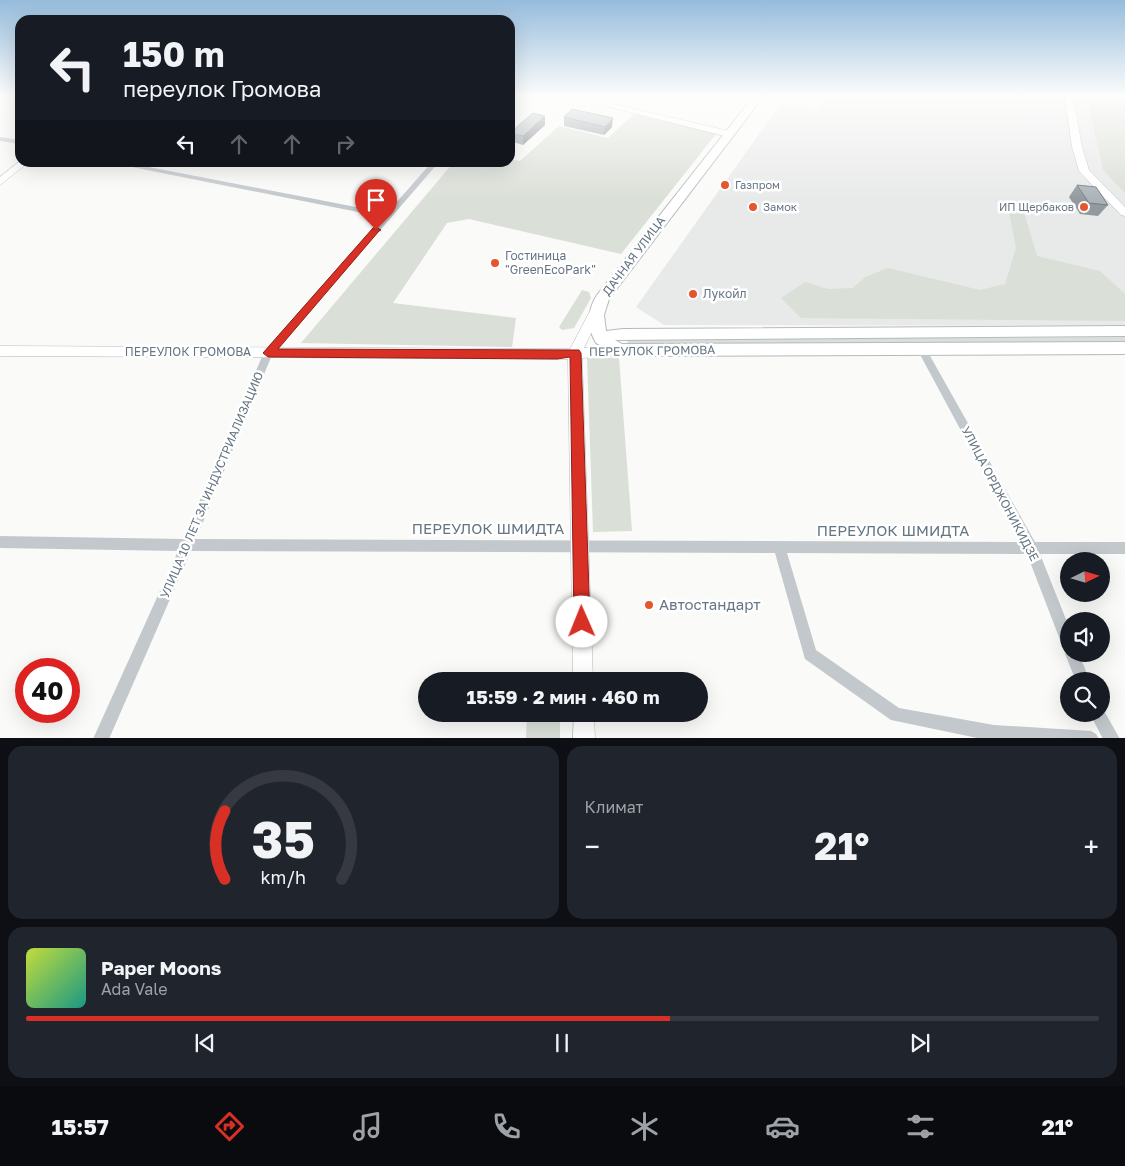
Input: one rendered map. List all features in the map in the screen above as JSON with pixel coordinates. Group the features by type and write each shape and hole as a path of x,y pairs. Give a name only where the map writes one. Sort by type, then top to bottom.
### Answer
{"main road":[{"name":"ДАЧНАЯ УЛИЦА","path":"732,135 734,131"},
{"name":"ДАЧНАЯ УЛИЦА","path":"601,310 608,289 735,131"},
{"name":"ПЕРЕУЛОК ГРОМОВА","path":"601,310 613,328 623,334 1125,331"},
{"path":"601,310 596,324 601,339 620,350"},
{"path":"601,339 610,335 623,334"},
{"name":"ПЕРЕУЛОК ГРОМОВА","path":"620,350 1125,348"}],"street":[{"path":"717,131 732,135"},
{"path":"1075,131 1084,171 1125,213"},
{"path":"0,139 15,141"},
{"path":"0,182 19,167"},
{"path":"136,167 388,216"},
{"name":"УЛИЦА 10 ЛЕТ ЗА ИНДУСТРИАЛИЗАЦИЮ","path":"100,738 187,545 268,353 432,167"},
{"name":"ДАЧНАЯ УЛИЦА","path":"583,672 576,353 601,310"},
{"path":"576,353 601,339"},
{"name":"УЛИЦА ОРДЖОНИКИДЗЕ","path":"922,349 1031,547 1060,621"},
{"name":"ПЕРЕУЛОК ГРОМОВА","path":"0,350 557,355 620,350"},
{"name":"ПЕРЕУЛОК ШМИДТА","path":"0,542 187,545 1125,548"},
{"path":"779,546 810,654 896,715 994,733 1091,738"},
{"path":"584,722 584,738"},
{"path":"1103,722 1112,738"}],"shaded area":[{"path":"553,131 581,131 608,138 615,131 706,131 716,134 621,254 469,219 447,223 393,303 516,318 512,347 301,343 450,167 515,167 515,160 520,161"},
{"path":"761,131 1125,131 1125,326 664,325 636,307"},
{"path":"1095,131 1125,131 1125,193 1103,170"},
{"path":"1007,201 1023,209 1037,256 1100,271 1125,294 1125,321 801,318 781,298 805,282 828,289 853,288 865,277 888,268 980,290 1005,284 1016,248"},
{"path":"582,290 589,292 591,298 574,328 562,330 559,327"},
{"path":"1125,337 1125,345 628,347 627,339"},
{"path":"587,358 619,358 632,531 593,532"},
{"path":"527,722 560,722 560,738 526,738"}],"building":[{"path":"515,131 528,131 523,136 515,134"},
{"path":"1077,185 1096,187 1108,205 1089,203"}],"place":[{"name":"Газпром","path":"725,185"},
{"name":"Замок","path":"753,207"},
{"name":"ИП Щербаков","path":"1084,207"},
{"name":"Гостиница \"GreenEcoPark\"","path":"495,263"},
{"name":"Лукойл","path":"693,294"},
{"name":"Автостандарт","path":"649,605"}],"route":[{"path":"376,230 268,353 557,355 576,353 582,622"}]}
